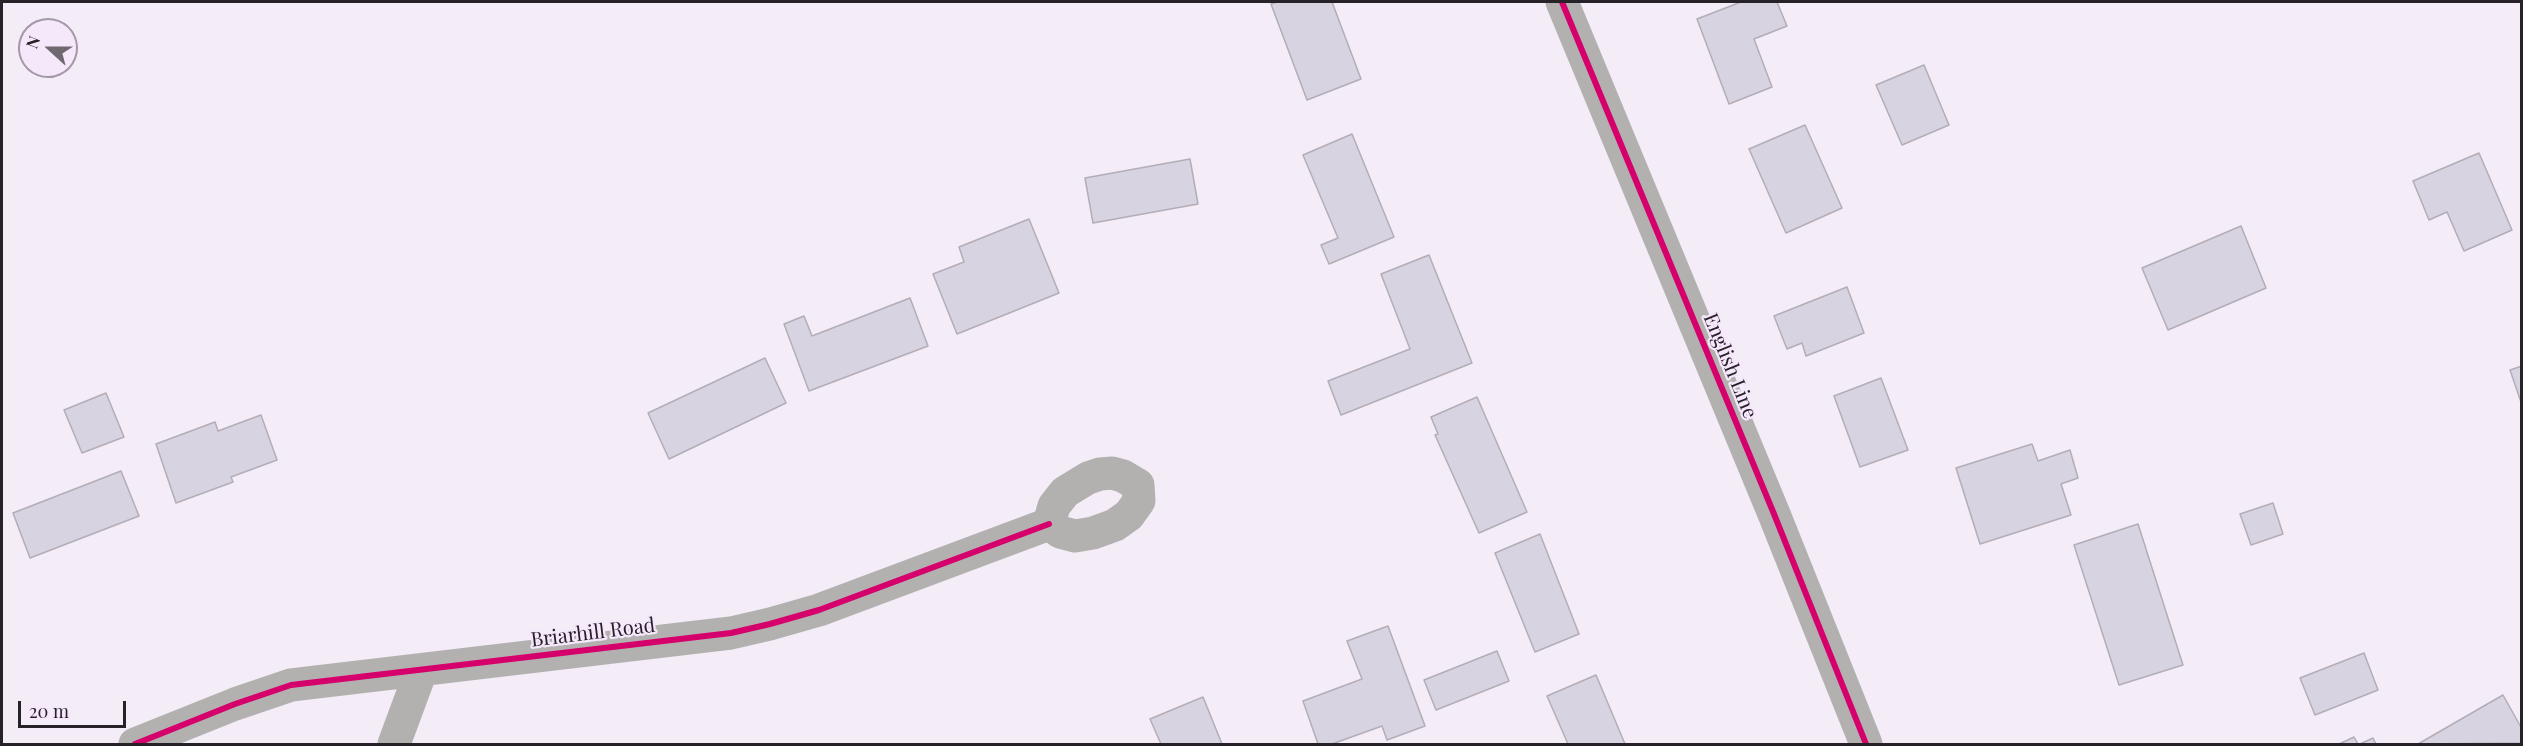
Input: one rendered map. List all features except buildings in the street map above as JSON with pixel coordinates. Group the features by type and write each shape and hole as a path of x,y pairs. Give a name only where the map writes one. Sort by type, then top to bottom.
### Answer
{"street":[{"name":"English Line","path":"1562,2 1774,514 1866,744"},
{"name":"Briarhill Road","path":"135,744 235,704 291,685 731,633 770,624 819,610 1049,524"},
{"path":"394,744 421,670"}],"cycle path":[{"path":"1562,2 1774,514 1866,744"},
{"path":"135,744 235,704 291,685 731,633 770,624 819,610 1049,524"}]}
